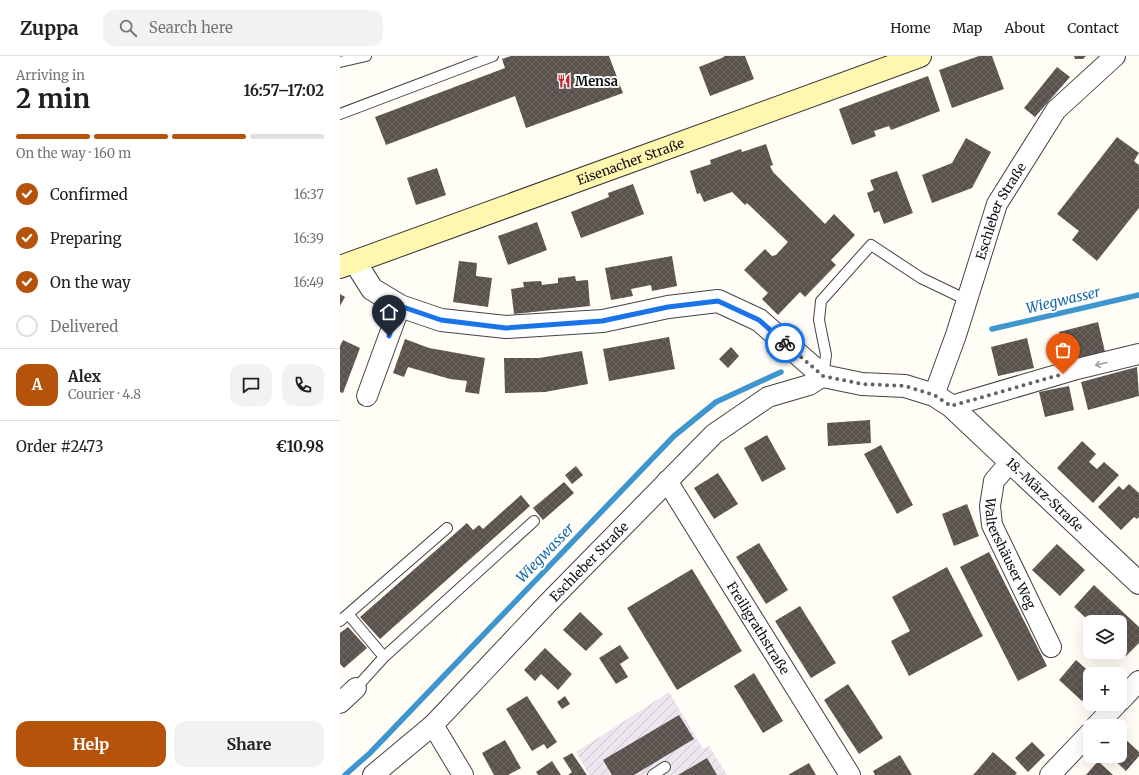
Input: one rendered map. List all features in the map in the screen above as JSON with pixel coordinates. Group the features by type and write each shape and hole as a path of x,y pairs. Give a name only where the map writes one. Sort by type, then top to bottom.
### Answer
{"main road":[{"name":"Eisenacher Straße","path":"348,264 920,56"}],"street":[{"name":"Eschleber Straße","path":"943,400 967,300 997,204 1056,110 1116,56"},
{"path":"348,264 372,289 400,306 441,320 506,328 602,321 668,307 718,301 759,320 823,376 862,384 905,386 943,400 1077,370 1139,354"},
{"path":"367,396 400,306"},
{"name":"Eschleber Straße","path":"373,775 433,725 714,434 768,397 809,385 823,376"},
{"name":"18.-März-Straße","path":"943,400 1011,461 1139,583"},
{"name":"Waltershäuser Weg","path":"1011,461 994,482 990,506 992,525 1051,646"},
{"name":"Freiligrathstraße","path":"667,481 850,775"},
{"path":"1127,694 1139,681"},
{"path":"340,703 356,688"},
{"path":"1103,719 1110,711"},
{"path":"433,725 463,775"},
{"path":"1050,775 1083,740"}],"lane":[{"path":"340,62 366,56"},
{"path":"340,114 493,56"},
{"path":"823,376 826,355 818,320 821,301 871,245 921,278 967,300"},
{"path":"356,688 384,657 534,521"},
{"path":"384,657 344,617 447,528"},
{"path":"652,775 665,768"}],"shaded area":[{"path":"669,692 703,749 709,746 727,775 589,775 576,752"}],"building":[{"path":"511,56 609,56 623,93 526,128 515,96 386,145 375,117 505,68 502,59"},
{"path":"724,56 745,56 754,79 710,96 699,67"},
{"path":"979,56 992,56 1004,89 952,108 939,70"},
{"path":"1074,56 1086,56 1083,59 1075,59"},
{"path":"1057,67 1070,77 1035,117 1024,108"},
{"path":"928,76 940,111 891,130 889,126 874,131 876,136 852,145 839,109"},
{"path":"1117,137 1139,153 1134,161 1139,165 1139,208 1097,261 1072,240 1079,231 1057,214"},
{"path":"966,138 991,152 972,188 932,203 922,175 952,163"},
{"path":"766,144 773,165 770,166 773,172 825,224 834,214 855,235 831,260 836,265 805,297 800,292 778,315 762,299 768,293 744,270 765,249 772,256 776,255 788,242 747,203 745,205 732,192 704,202 700,193 697,194 690,171 711,164 710,160 741,149 742,152"},
{"path":"437,168 446,195 416,205 407,178"},
{"path":"897,171 913,213 884,224 879,211 874,213 867,193 874,190 870,180"},
{"path":"633,184 644,214 581,238 571,212 609,197 608,193"},
{"path":"537,222 547,250 508,265 498,236"},
{"path":"672,256 677,286 652,291 651,285 631,289 633,296 611,300 605,268"},
{"path":"459,261 477,263 476,276 492,278 488,307 453,302"},
{"path":"575,276 576,281 588,280 590,306 514,314 511,289 524,287 523,282 541,281 542,285 558,283 558,278"},
{"path":"340,294 345,297 340,306"},
{"path":"1098,322 1105,352 1066,361 1059,332"},
{"path":"669,337 675,369 609,381 603,349"},
{"path":"1027,338 1034,368 998,376 991,347"},
{"path":"405,339 429,348 485,358 479,394 465,392 467,381 450,379 408,367 404,377 393,373"},
{"path":"343,340 360,348 343,393 340,392 340,346"},
{"path":"731,347 739,356 728,368 719,359"},
{"path":"582,351 588,384 545,392 505,393 504,358 539,358"},
{"path":"1137,367 1139,396 1088,410 1081,382"},
{"path":"1069,386 1074,410 1045,417 1039,392"},
{"path":"870,420 871,443 828,446 827,423"},
{"path":"767,435 786,469 762,482 744,448"},
{"path":"1082,441 1096,454 1089,462 1097,469 1104,462 1119,475 1093,503 1057,468"},
{"path":"881,445 913,505 897,514 864,454"},
{"path":"576,466 583,475 572,484 565,475"},
{"path":"718,473 738,504 714,519 694,488"},
{"path":"564,482 574,493 543,520 533,508"},
{"path":"1129,484 1139,493 1139,517 1137,519 1134,517 1121,530 1098,507 1119,486 1123,490"},
{"path":"521,495 530,506 380,639 360,617 467,523 473,530 479,525 483,529"},
{"path":"967,504 979,536 954,546 942,514"},
{"path":"759,543 788,590 766,604 736,557"},
{"path":"1057,544 1085,570 1060,596 1032,570"},
{"path":"989,552 1047,666 1018,681 960,567"},
{"path":"947,567 983,636 909,676 891,641 910,631 892,597"},
{"path":"692,569 742,651 677,690 627,608"},
{"path":"1094,585 1126,615 1083,615 1074,607"},
{"path":"800,606 836,663 811,678 775,621"},
{"path":"580,612 603,634 586,651 563,630"},
{"path":"1127,616 1139,627 1139,643 1127,655"},
{"path":"348,627 367,648 344,668 340,664 340,633"},
{"path":"620,645 629,658 620,664 628,677 616,684 599,658"},
{"path":"545,648 572,674 558,690 541,674 535,681 524,670"},
{"path":"1076,660 1084,667 1083,700 1082,701 1059,680"},
{"path":"754,673 783,721 763,733 734,686"},
{"path":"848,684 883,738 859,754 824,700"},
{"path":"527,696 557,742 547,749 544,744 532,751 506,709"},
{"path":"565,696 570,704 562,709 557,702"},
{"path":"679,715 694,739 634,775 612,775 603,760"},
{"path":"505,740 521,768 508,775 494,775 482,753"},
{"path":"1127,741 1139,752 1139,756 1126,771 1117,763 1127,763"},
{"path":"1032,742 1045,755 1028,772 1015,758"},
{"path":"993,752 1017,773 1015,775 973,775"},
{"path":"572,753 587,775 568,775 572,772 563,758"},
{"path":"900,755 912,775 875,775 873,771"},
{"path":"707,758 717,775 678,775"},
{"path":"552,761 561,775 538,775 536,772"},
{"path":"809,763 816,775 788,775"},
{"path":"1096,763 1100,763 1113,775 1086,775"}],"waterway":[{"name":"Wiegwasser","path":"992,329 1139,295"},
{"name":"Wiegwasser","path":"345,775 370,753 674,436 716,402 781,372"}],"way so far":[{"path":"785,343 823,376 862,384 905,386 934,395 951,406 1063,374"}],"place":[{"name":"Mensa","path":"564,81"}],"route":[{"path":"389,336 400,306 441,320 506,328 602,321 668,307 718,301 759,320 785,343"}]}
